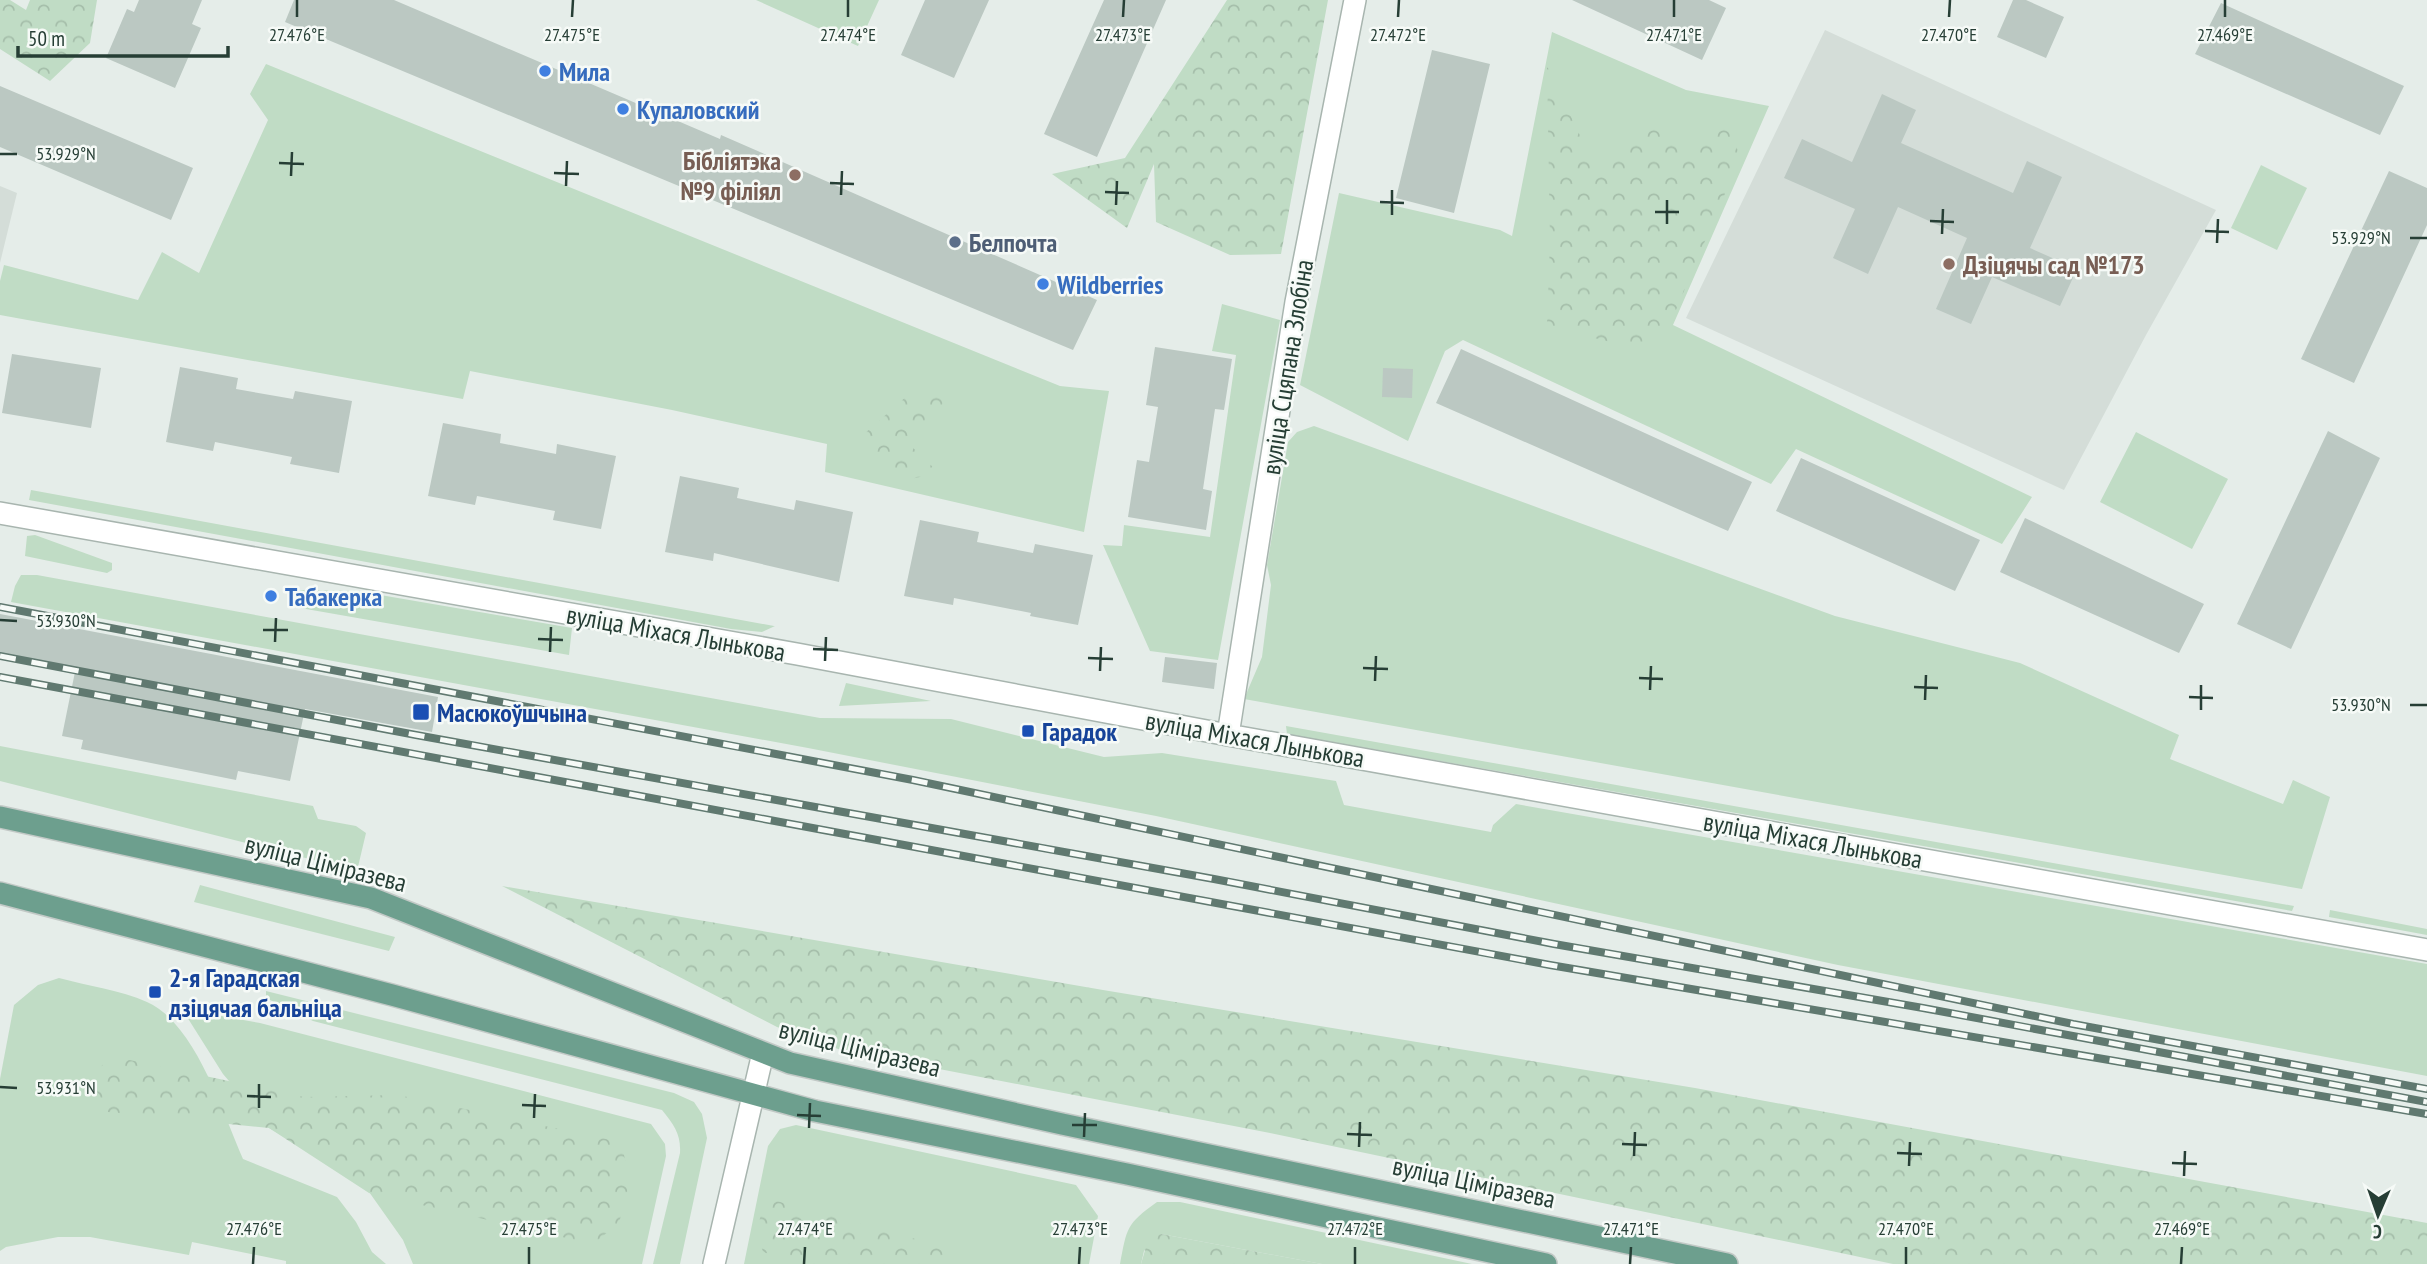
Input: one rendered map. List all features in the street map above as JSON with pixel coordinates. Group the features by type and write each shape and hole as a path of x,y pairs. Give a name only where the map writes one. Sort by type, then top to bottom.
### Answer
{"main road":[{"name":"вуліца Ціміразева","path":"0,817 371,898 790,1063 1062,1124 1727,1264"},
{"path":"0,893 392,995 815,1111 1127,1174 1546,1264"}],"street":[{"name":"вуліца Сцяпана Злобіна","path":"1228,735 1296,302 1355,0"},
{"name":"вуліца Міхася Лынькова","path":"0,513 850,663 1228,735 2427,950"},
{"path":"714,1264 763,1053"}],"shaded area":[{"name":"Дзіцячы сад №173","path":"1825,30 2216,210 2064,490 1686,318"},
{"path":"0,186 17,193 0,263"}],"green space":[{"path":"0,0 10,0 26,10 30,0 97,0 90,43 50,81 0,49"},
{"path":"756,0 879,0 858,46"},
{"path":"1227,0 1328,0 1281,254 1230,255 1156,222 1154,164 1127,228 1052,174 1125,158"},
{"path":"1552,32 1686,90 1769,106 1673,325 2032,497 2002,544 1796,449 1771,484 1463,340 1445,351 1408,441 1300,385 1339,193 1500,230 1512,236"},
{"path":"266,64 1060,386 1109,391 1084,532 825,472 827,444 672,410 470,371 463,399 0,315 0,281 4,265 138,300 162,252 199,273 268,120 250,94"},
{"path":"1547,66 1594,165 1658,121 1695,157 1726,114 1740,158 1665,336 1626,346 1547,326 1550,241"},
{"path":"2261,165 2307,188 2277,250 2231,228"},
{"path":"1222,304 1280,320 1218,660 1150,651 1103,545 1122,546 1124,525 1210,537 1236,355 1212,351"},
{"path":"952,393 909,444 939,473 896,482 864,434 908,395"},
{"path":"1314,426 1835,616 2020,663 2179,735 2170,759 2283,804 2293,780 2330,797 2302,889 1244,699 1262,657 1271,585 1267,565 1288,442 1297,432"},
{"path":"2136,432 2228,479 2192,549 2100,502"},
{"path":"31,490 775,626 762,632 731,629 29,500"},
{"path":"35,535 112,563 112,570 107,573 25,556 27,536"},
{"path":"21,575 37,575 820,718 951,719 1104,757 1162,753 1336,781 1344,805 1491,832 1493,825 1516,804 2427,964 2427,1076 1838,965 1156,816 808,748 11,602"},
{"path":"294,590 357,591 572,628 569,655 289,606"},
{"path":"846,683 931,701 839,706"},
{"path":"1286,726 2294,906 2292,911 1287,734"},
{"path":"0,746 313,806 318,819 356,826 366,833 357,871 0,781"},
{"path":"200,885 395,937 389,951 194,902"},
{"path":"502,886 1103,990 1695,1088 2427,1223 2427,1264 1893,1264 1270,1133 841,1050 777,1027"},
{"path":"2330,910 2427,929 2427,935 2329,917"},
{"path":"59,978 137,998 164,1013 179,1029 206,1071 243,1159 337,1197 356,1222 372,1252 386,1264 286,1264 286,1261 192,1242 189,1255 90,1237 58,1237 6,1247 0,1251 0,1079 14,1005 38,985"},
{"path":"266,991 674,1093 694,1102 702,1114 707,1138 680,1264 653,1264 680,1153 676,1130 662,1110 313,1021 266,998"},
{"path":"182,1009 260,1023 651,1124 665,1144 666,1156 642,1264 413,1264 403,1240 362,1182 269,1128 223,1074"},
{"path":"106,1055 304,1097 398,1095 621,1142 630,1181 619,1223 593,1244 369,1193 269,1128 108,1112 94,1086"},
{"path":"796,1125 1076,1185 1098,1216 1089,1264 744,1264 768,1146 780,1129"},
{"path":"773,1200 934,1244 953,1260 952,1264 803,1264 763,1252 757,1232 763,1204"},
{"path":"1157,1202 1180,1202 1472,1264 1322,1264 1161,1234 1144,1251 1141,1264 1120,1264 1129,1228"},
{"path":"1161,1234 1322,1264 1141,1264 1148,1240"}],"building":[{"path":"139,0 202,0 192,24 201,28 175,88 106,58 127,9 134,12"},
{"path":"294,0 394,0 720,139 721,135 1097,300 1073,350 285,22"},
{"path":"925,0 989,0 954,78 901,55"},
{"path":"1104,0 1166,0 1097,157 1044,134"},
{"path":"1572,0 1709,0 1726,8 1702,60"},
{"path":"2013,0 2026,0 2064,17 2046,58 1997,37"},
{"path":"2221,3 2404,86 2380,135 2195,54"},
{"path":"1432,50 1490,64 1454,213 1396,198"},
{"path":"0,86 193,168 171,220 0,147"},
{"path":"1882,94 1916,110 1901,143 2013,193 2027,161 2062,177 2030,248 2077,269 2060,306 1992,277 1971,324 1936,309 1967,238 1898,207 1868,274 1833,258 1855,209 1784,178 1802,139 1852,162"},
{"path":"2389,171 2427,188 2427,225 2354,383 2301,359"},
{"path":"1155,347 1232,359 1224,410 1215,409 1203,489 1212,491 1206,530 1128,517 1137,460 1149,462 1158,407 1146,405"},
{"path":"1461,349 1752,482 1728,531 1436,403"},
{"path":"12,354 101,368 91,428 2,413"},
{"path":"180,367 238,378 236,389 293,399 295,391 352,401 339,473 290,464 292,457 215,442 213,451 166,442"},
{"path":"1383,368 1413,369 1412,398 1382,397"},
{"path":"443,423 501,434 500,443 556,454 557,444 616,456 601,529 553,520 555,511 477,496 475,505 428,496"},
{"path":"2328,431 2380,458 2291,649 2237,624"},
{"path":"1801,458 1980,540 1955,591 1776,511"},
{"path":"680,476 739,488 737,498 794,510 796,500 853,512 839,582 714,553 713,561 665,552"},
{"path":"2025,518 2204,604 2179,653 2000,572"},
{"path":"920,520 979,532 977,542 1033,553 1035,544 1093,555 1078,625 954,598 953,605 904,596"},
{"path":"0,614 438,697 432,732 305,709 290,781 238,771 236,780 81,749 83,740 62,736 76,667 0,653"},
{"path":"1165,657 1217,663 1214,689 1162,682"}],"railway":[{"path":"0,607 913,780 2073,1024 2427,1089"},
{"path":"0,656 416,735 2427,1102"},
{"path":"0,677 1550,965 2427,1114"}],"place":[{"name":"Мила","path":"545,71"},
{"name":"Купаловский","path":"623,109"},
{"name":"Бібліятэка №9 філіял","path":"795,175"},
{"name":"Белпочта","path":"955,242"},
{"name":"Дзіцячы сад №173","path":"1949,264"},
{"name":"Wildberries","path":"1043,284"},
{"name":"Табакерка","path":"271,596"},
{"name":"Масюкоўшчына","path":"421,712"},
{"name":"Гарадок","path":"1028,731"},
{"name":"2-я Гарадская дзіцячая бальніца","path":"155,992"}]}
